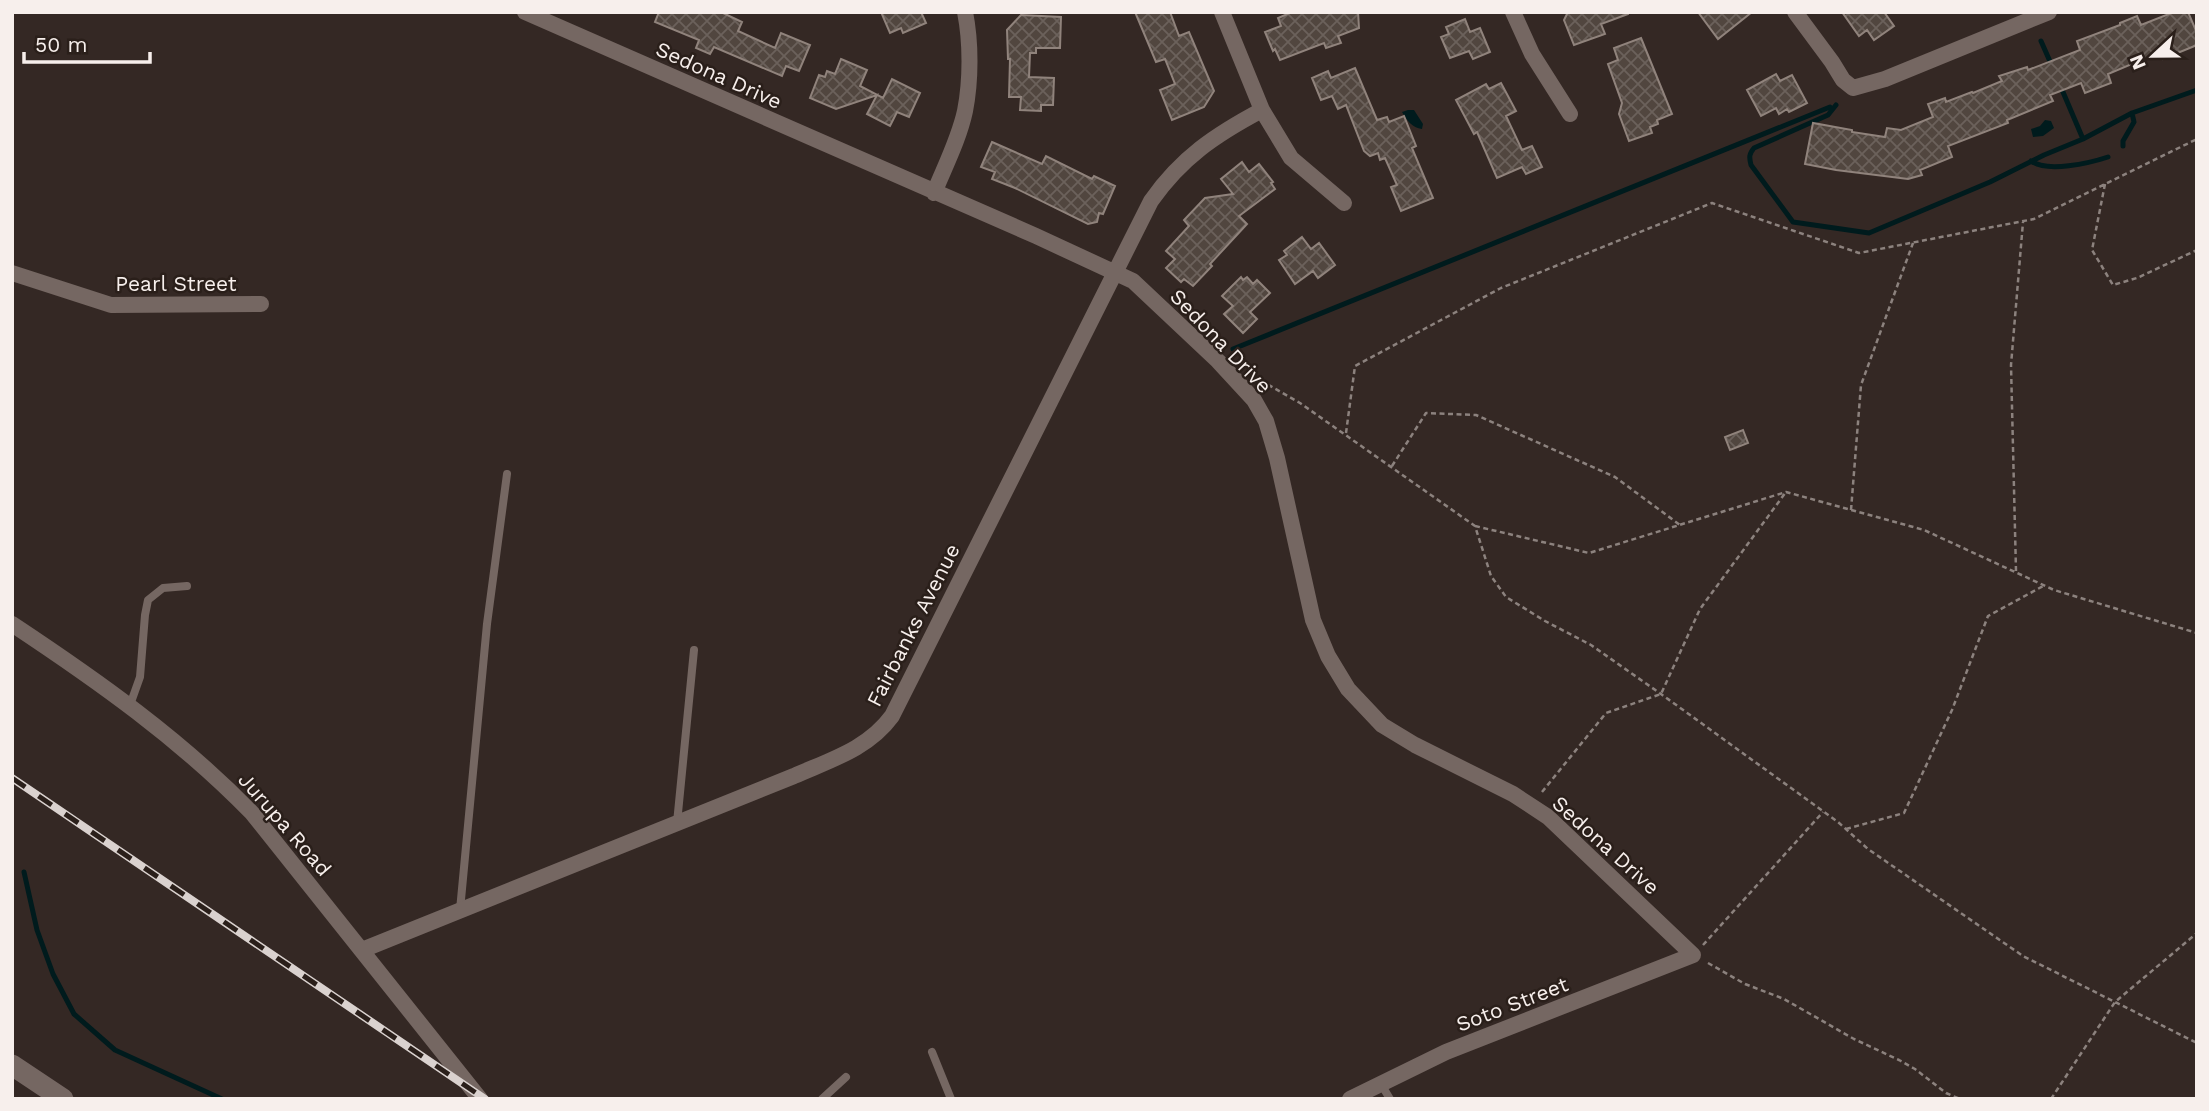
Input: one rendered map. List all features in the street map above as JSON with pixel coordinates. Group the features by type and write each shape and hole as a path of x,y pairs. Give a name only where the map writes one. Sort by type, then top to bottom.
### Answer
{"street":[{"name":"Sedona Drive","path":"525,12 1133,281 1218,360 1254,400 1266,421 1313,620 1328,656 1348,689 1382,725 1415,745 1513,794 1548,817 1693,955"},
{"path":"934,193 965,111 969,69 965,12"},
{"path":"1222,12 1262,110 1291,158 1344,203"},
{"path":"1513,12 1532,54 1570,114"},
{"path":"1795,12 1843,80 1853,88 1885,79 2049,12"},
{"name":"Fairbanks Avenue","path":"362,950 677,823 851,751 868,741 886,724 896,707 1150,201 1167,178 1211,139 1262,110"},
{"name":"Pearl Street","path":"12,273 111,305 261,304"},
{"name":"Jurupa Road","path":"12,624 130,705 201,763 252,813 480,1099"},
{"name":"Soto Street","path":"1350,1099 1446,1052 1693,955"},
{"path":"12,1065 63,1099"}],"lane":[{"path":"460,911 487,624 507,474"},
{"path":"130,705 140,677 148,600 163,588 187,586"},
{"path":"677,823 694,650"},
{"path":"932,1052 951,1099"},
{"path":"822,1099 846,1077"},
{"path":"1381,1084 1390,1099"}],"path":[{"path":"1346,434 1354,366 1501,288 1712,203 1859,253 2034,219 2197,139"},
{"path":"2105,184 2092,250 2113,285 2137,278 2197,250"},
{"path":"2016,572 2011,365 2023,222"},
{"path":"1851,510 1861,385 1913,243"},
{"path":"1257,382 1267,384 1300,403 1475,526 1590,553 1786,492 1924,530 2045,585 2197,633"},
{"path":"1391,467 1426,413 1476,415 1615,477 1680,525"},
{"path":"1531,806 1606,713 1661,694 1700,609 1786,492"},
{"path":"1475,526 1491,576 1506,597 1591,645 1823,811 1868,849 2023,956 2197,1043"},
{"path":"1846,829 1904,813 1952,710 1988,616 2045,585"},
{"path":"1823,811 1693,955 1745,984 1784,999 1854,1039 1899,1060 1946,1093 1960,1099"},
{"path":"2051,1099 2115,1002 2197,933"}],"water":[{"path":"1414,110 1423,124 1422,129 1406,118 1402,112"},
{"path":"2045,120 2051,121 2054,128 2043,136 2033,137 2031,129 2040,126"}],"building":[{"path":"659,12 721,12 742,22 738,31 775,48 781,33 810,45 799,71 786,66 782,76 714,47 710,54 696,48 699,40 655,22"},
{"path":"881,12 921,12 926,23 903,33 901,28 890,33"},
{"path":"1135,12 1170,12 1179,36 1189,32 1214,91 1204,107 1172,120 1160,90 1175,84 1165,59 1156,62"},
{"path":"1292,12 1358,12 1359,28 1338,36 1341,43 1326,48 1324,43 1280,60 1265,32 1281,26 1278,18"},
{"path":"1568,12 1628,14 1601,24 1605,34 1574,45 1564,20"},
{"path":"1698,12 1752,12 1718,39"},
{"path":"1842,12 1884,12 1894,26 1874,40 1867,30 1859,36"},
{"path":"2174,12 2188,12 2197,33 2197,45 2163,59 2160,52 2108,74 2111,83 2085,93 2081,83 2050,95 2053,101 2007,120 2008,123 1948,146 1952,157 1920,170 1922,175 1908,179 1805,164 1813,123 1885,137 1887,128 1901,130 1933,117 1928,104 1945,98 1946,102 1973,93 2002,81 1999,76 2027,67 2028,70 2080,50 2077,41 2137,16 2141,25"},
{"path":"1021,15 1061,17 1060,48 1036,48 1036,53 1030,53 1029,77 1054,78 1053,105 1041,105 1041,111 1020,110 1021,97 1009,97 1010,59 1007,30"},
{"path":"1465,19 1470,32 1480,28 1490,52 1473,59 1469,51 1450,58 1441,37 1449,34 1446,27"},
{"path":"1641,38 1672,114 1657,120 1658,124 1650,127 1652,133 1629,141 1619,114 1622,103 1608,64 1618,60 1614,48"},
{"path":"841,59 867,70 860,86 883,98 892,79 920,93 909,117 897,112 890,126 867,114 877,95 836,109 810,98 819,75 825,77 827,71 835,74"},
{"path":"1355,68 1377,120 1387,117 1389,122 1404,116 1416,146 1412,148 1433,198 1401,211 1391,187 1397,185 1385,158 1380,160 1378,153 1370,156 1364,151 1346,105 1338,109 1332,96 1321,100 1312,78 1328,71 1331,78"},
{"path":"1776,74 1780,81 1792,75 1807,103 1789,112 1787,109 1779,114 1776,108 1761,116 1747,90"},
{"path":"1501,83 1516,111 1506,116 1522,150 1532,146 1542,167 1526,174 1522,167 1497,178 1477,132 1474,134 1456,100 1486,84 1489,89"},
{"path":"992,142 1042,164 1046,156 1092,179 1094,176 1115,186 1103,214 1099,213 1097,222 1088,224 992,179 995,172 981,167"},
{"path":"1242,162 1249,172 1259,164 1275,189 1239,216 1247,224 1193,286 1184,279 1181,282 1166,268 1175,259 1166,251 1189,226 1184,220 1205,198 1233,194 1221,179"},
{"path":"1302,237 1311,249 1319,243 1335,265 1318,278 1313,271 1295,284 1279,260 1287,255 1284,251"},
{"path":"1241,277 1243,280 1247,277 1253,284 1257,280 1270,293 1250,312 1257,319 1243,333 1224,314 1233,306 1222,296"},
{"path":"1743,430 1748,443 1730,450 1725,437"}],"waterway":[{"path":"2041,41 2052,66"},
{"path":"1836,105 1828,115 1754,148 1750,156 1751,165 1793,222 1869,233 2083,139 2060,85"},
{"path":"2083,139 2132,113 2197,90"},
{"path":"1233,349 1830,107"},
{"path":"2123,146 2134,122 2132,113"},
{"path":"2031,161 2038,165 2058,167 2108,157"},
{"path":"24,872 37,930 53,974 74,1014 115,1050 222,1099"}],"railway":[{"path":"12,778 485,1099"}]}
